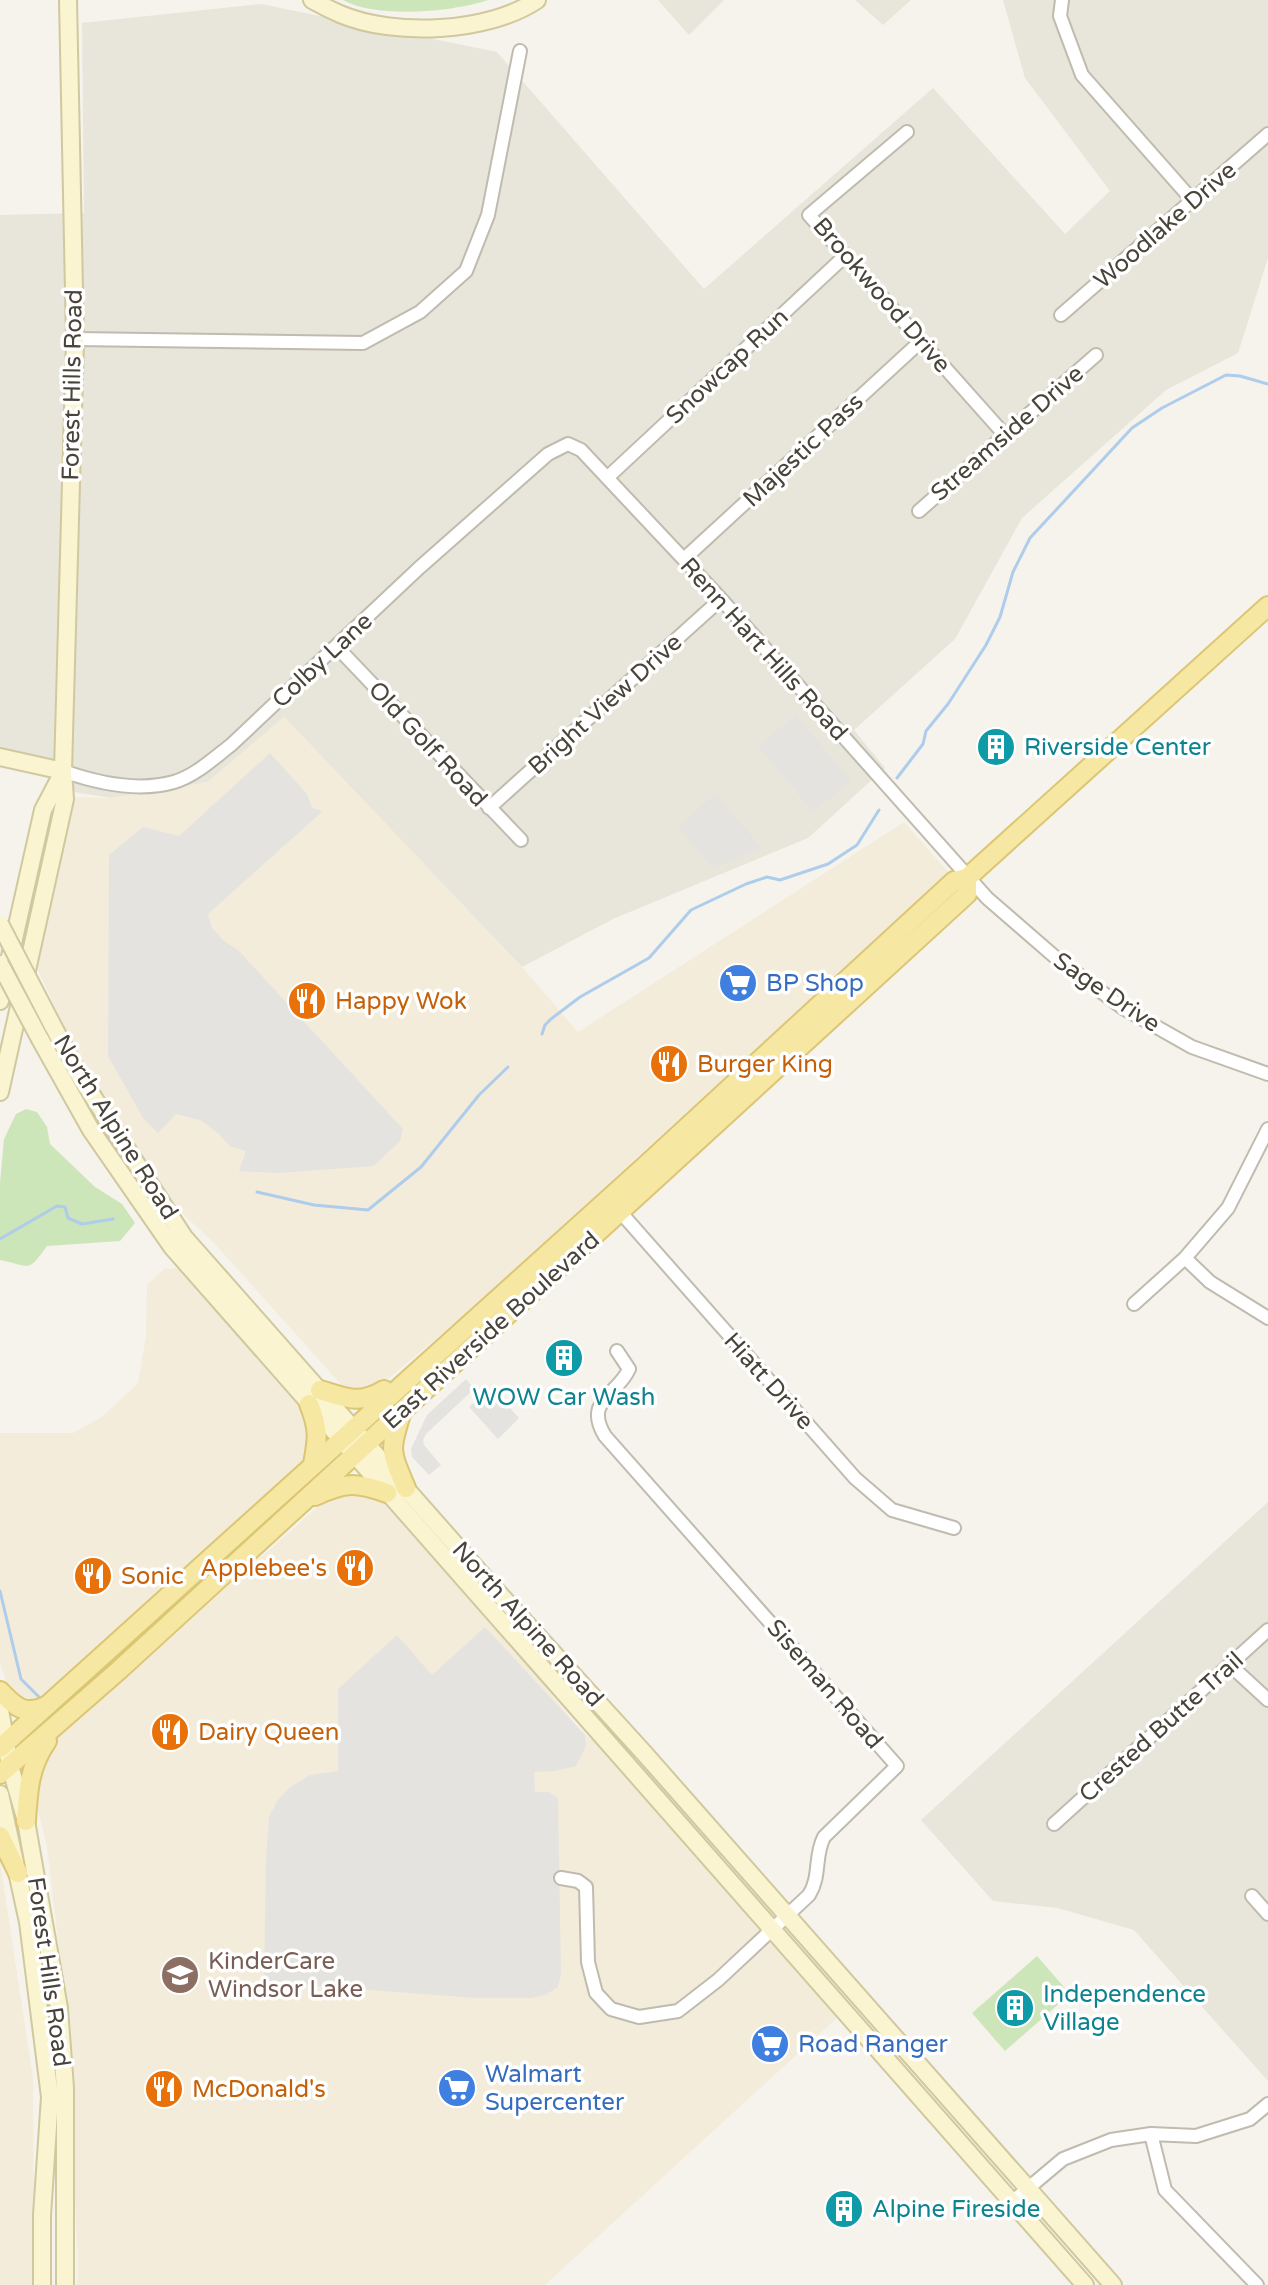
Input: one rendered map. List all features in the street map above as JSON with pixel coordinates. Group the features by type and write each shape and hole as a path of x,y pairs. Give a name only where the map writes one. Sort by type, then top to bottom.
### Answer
{"main road":[{"name":"Forest Hills Road","path":"0,1092 65,799 63,771 75,339 68,0"},
{"path":"312,0 342,15 381,24 436,27 473,24 504,17 537,0"},
{"name":"East Riverside Boulevard","path":"5,1770 403,1409 954,881 967,878 1268,606"},
{"path":"0,757 63,771"},
{"name":"Forest Hills Road","path":"0,1001 43,810 63,771"},
{"name":"North Alpine Road","path":"0,924 79,1075 184,1237 314,1397"},
{"name":"North Alpine Road","path":"0,964 91,1130 172,1247 360,1448 406,1488 470,1573 771,1929 1085,2285"},
{"name":"East Riverside Boulevard","path":"3,1746 408,1377 614,1206"},
{"path":"313,1464 318,1439 314,1397 369,1399 408,1377"},
{"path":"403,1409 392,1443 393,1458 406,1488"},
{"name":"North Alpine Road","path":"360,1448 387,1493 470,1573 787,1916 1113,2285"},
{"path":"298,1504 336,1486 358,1483 387,1493"},
{"path":"0,1691 13,1706 25,1711 36,1710 58,1696"},
{"path":"26,1821 28,1779 35,1758 76,1708"},
{"name":"Forest Hills Road","path":"0,1710 5,1770 26,1821 59,2008 65,2088 65,2285"},
{"name":"Forest Hills Road","path":"0,1794 28,1922 50,2097 42,2215 42,2285"},
{"path":"0,1836 18,1873"}],"street":[{"path":"1062,0 1060,16 1082,75 1193,201"},
{"path":"75,339 363,343 420,312 466,271 488,215 520,51"},
{"name":"Brookwood Drive","path":"907,132 809,215 1004,434"},
{"name":"Woodlake Drive","path":"1061,315 1268,134"},
{"name":"Snowcap Run","path":"608,477 846,255"},
{"name":"Majestic Pass","path":"684,559 921,341"},
{"name":"Streamside Drive","path":"919,511 1096,355"},
{"name":"Renn Hart Hills Road","path":"548,454 568,444 581,450 608,477 721,599 967,878"},
{"name":"Colby Lane","path":"63,771 89,780 142,787 174,782 200,769 231,745 419,568 548,454"},
{"name":"Bright View Drive","path":"489,808 721,599"},
{"name":"Old Golf Road","path":"336,646 521,840"},
{"name":"Sage Drive","path":"967,878 1055,957 1123,1008 1192,1047 1268,1074"},
{"path":"1134,1304 1185,1258 1228,1208 1268,1129"},
{"name":"Hiatt Drive","path":"614,1206 855,1478 892,1510 954,1528"},
{"path":"1185,1258 1210,1282 1268,1318"},
{"name":"Siseman Road","path":"561,1878 578,1881 586,1887 588,1962 596,1993 611,2009 639,2017 678,2011 720,1979 809,1895 815,1886 824,1837 897,1766 605,1436 598,1418 602,1401 629,1369 617,1351"},
{"name":"Crested Butte Trail","path":"1054,1824 1268,1630"},
{"path":"1230,1665 1268,1700"},
{"path":"1252,1896 1268,1914"},
{"path":"1013,2201 1063,2159 1111,2140 1151,2134 1196,2136 1250,2119 1268,2104"},
{"path":"1151,2134 1165,2190 1257,2285"}],"shaded area":[{"path":"658,0 724,0 689,35"},
{"path":"855,0 911,0 883,25"},
{"path":"1003,0 1268,0 1268,258 1238,353 1166,390 1022,518 955,639 854,730 885,768 808,838 613,919 522,967 284,717 208,782 111,798 74,792 0,748 0,215 84,213 82,23 261,4 497,52 704,289 933,88 1065,234 1110,191 1025,78"},
{"path":"796,715 851,781 813,812 758,746"},
{"path":"284,717 522,967 578,1032 904,822 949,873 464,1315 382,1384 362,1393 346,1390 214,1243 181,1212 160,1185 118,1124 75,1051 37,968 74,797 111,798 208,782"},
{"path":"270,753 307,794 312,808 323,811 208,914 212,928 238,950 403,1129 400,1141 374,1166 277,1173 239,1171 246,1151 230,1146 200,1120 176,1114 158,1133 143,1118 108,1056 109,855 143,827 179,836"},
{"path":"715,794 762,848 713,868 678,827"},
{"path":"180,1268 305,1409 313,1449 297,1472 30,1709 11,1696 0,1663 0,1433 73,1433 102,1417 138,1383 146,1336 147,1285 164,1269"},
{"path":"466,1379 474,1389 423,1440 441,1465 429,1475 412,1457 411,1449 427,1415"},
{"path":"491,1387 519,1418 498,1439 469,1407"},
{"path":"344,1490 384,1500 501,1632 576,1725 623,1770 839,2016 545,2285 77,2285 64,1991 47,1847 36,1802 35,1783 53,1741 233,1576 265,1554 315,1509"},
{"path":"1268,1502 1268,2081 1134,1930 1058,1908 993,1901 921,1820"},
{"path":"485,1627 585,1735 586,1746 576,1766 534,1772 535,1792 549,1792 558,1798 561,1974 558,1987 545,1995 531,1998 476,1998 264,1982 269,1817 277,1801 290,1787 310,1775 338,1771 338,1689 397,1635 432,1675"},
{"path":"0,1862 33,2078 34,2285 0,2285"}],"green space":[{"path":"343,0 488,0 455,8 394,12 358,6"},
{"path":"26,1109 37,1112 47,1127 50,1144 95,1187 122,1204 135,1223 120,1241 47,1246 28,1266 0,1260 0,1183 4,1139 16,1114"},
{"path":"1037,1956 1070,1994 1005,2051 972,2013"}],"waterway":[{"path":"897,778 923,744 926,731 948,704 986,645 1000,617 1013,572 1030,538 1132,428 1162,408 1226,375 1268,384"},
{"path":"542,1034 551,1019 580,997 649,958 691,910 746,884 767,877 780,880 828,864 857,845 879,810"},
{"path":"257,1192 314,1205 368,1210 421,1167 479,1095 508,1067"},
{"path":"0,1239 57,1206 65,1207 68,1218 82,1224 113,1219"},
{"path":"0,1591 21,1679 39,1697"}],"place":[{"name":"Riverside Center","path":"996,747"},
{"name":"BP Shop","path":"738,983"},
{"name":"Happy Wok","path":"307,1001"},
{"name":"Burger King","path":"669,1064"},
{"name":"WOW Car Wash","path":"564,1358"},
{"name":"Applebee's","path":"355,1568"},
{"name":"Sonic","path":"93,1576"},
{"name":"Dairy Queen","path":"170,1732"},
{"name":"KinderCare Windsor Lake","path":"180,1975"},
{"name":"Independence Village","path":"1015,2008"},
{"name":"Road Ranger","path":"770,2044"},
{"name":"Walmart Supercenter","path":"457,2088"},
{"name":"McDonald's","path":"164,2089"},
{"name":"Alpine Fireside","path":"844,2209"}]}
